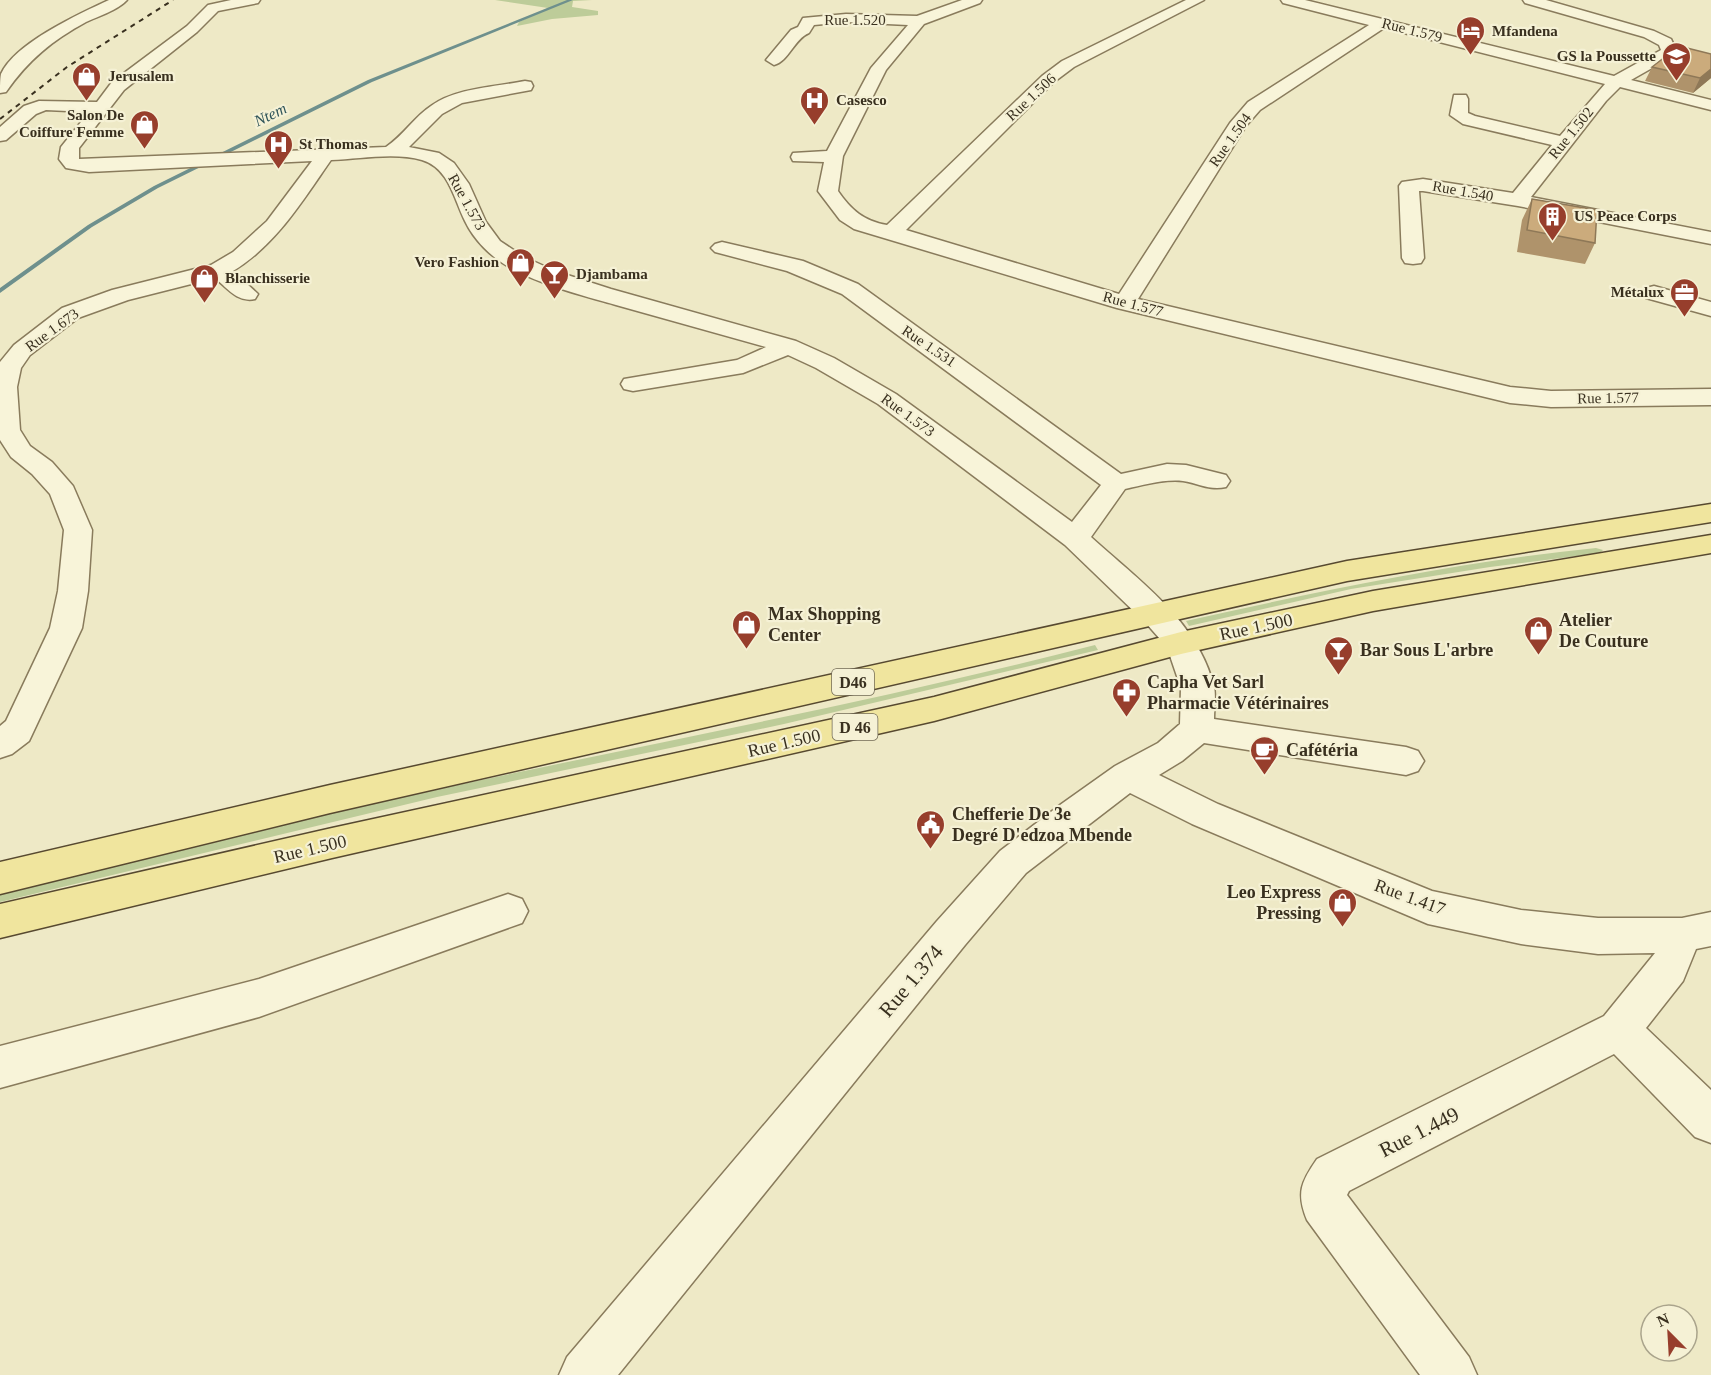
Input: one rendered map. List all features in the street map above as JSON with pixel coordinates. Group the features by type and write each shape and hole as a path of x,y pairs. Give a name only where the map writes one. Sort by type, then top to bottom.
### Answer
{"main road":[{"name":"Rue 1.500","path":"0,921 332,843 934,709 1169,628 1347,571 1711,513"},
{"name":"Rue 1.500","path":"0,878 342,796 1169,628 1373,601 1711,544"}],"street":[{"path":"0,88 16,65 46,37 120,0"},
{"name":"Rue 1.573","path":"253,0 213,8 192,29 118,86 70,147 68,159 73,164 89,165 390,152 416,153 432,157 447,167 459,184 476,223 493,245 516,262 547,276 603,294 788,346 825,363 887,399 1075,538 1169,628"},
{"path":"919,21 975,0"},
{"name":"Rue 1.506","path":"892,231 1068,64 1197,0"},
{"name":"Rue 1.579","path":"1288,0 1711,105"},
{"name":"Rue 1.502","path":"1518,200 1600,97 1617,81 1670,52 1666,42 1649,33 1530,0"},
{"name":"Rue 1.520","path":"774,60 796,33 804,30 808,21 846,18 919,21"},
{"name":"Rue 1.577","path":"919,21 871,80 834,156 828,191 850,221 868,229 892,231 1125,303 1510,394 1551,399 1711,396"},
{"name":"Rue 1.504","path":"1125,303 1239,123 1254,106 1382,23"},
{"path":"390,152 408,140 435,110 457,99 525,86"},
{"path":"1460,99 1459,115 1468,120 1563,142"},
{"path":"0,136 30,110 45,105 101,107"},
{"name":"Rue 1.673","path":"0,744 12,736 22,723 66,628 73,591 78,530 63,492 42,468 21,452 7,430 5,387 9,366 22,350 70,313 85,306 219,270 241,257 274,225 325,156"},
{"path":"800,157 834,156"},
{"name":"Rue 1.540","path":"1413,258 1409,186 1423,184 1518,200"},
{"path":"1518,200 1711,238"},
{"name":"Rue 1.531","path":"722,248 795,266 850,289 1116,483"},
{"path":"219,270 247,294"},
{"path":"1654,293 1711,309"},
{"path":"633,384 742,366 788,346"},
{"path":"1075,538 1116,483 1167,472 1186,473 1216,481"},
{"path":"1169,628 1198,688 1197,729 1406,760"},
{"name":"Rue 1.374","path":"585,1375 943,942 1013,862 1128,776 1170,752 1197,729"},
{"name":"Rue 1.417","path":"1128,776 1205,814 1428,907 1532,929 1598,936 1696,932"},
{"path":"0,1067 259,998 508,910"},
{"name":"Rue 1.449","path":"1451,1375 1324,1203 1324,1189 1333,1175 1619,1030 1696,932"},
{"path":"1619,1030 1711,1121"}],"green space":[{"path":"495,0 592,0 573,1 572,7 598,11 598,15 552,19 517,26 519,22 548,8"},
{"path":"1596,548 1603,550 1600,553 1490,567 1351,589 1189,626 1186,621 1338,588 1441,569"},
{"path":"1095,645 1098,650 784,724 437,797 0,902 0,893 274,826 932,685"}],"building":[{"path":"1679,46 1711,54 1711,69 1700,78 1652,67"},
{"path":"1532,199 1597,210 1595,243 1527,230"}],"waterway":[{"name":"Ntem","path":"0,291 90,226 156,187 370,81 571,0"}],"railway":[{"path":"0,119 67,67 173,0"}],"place":[{"name":"Mfandena","path":"1471,56"},
{"name":"GS la Poussette","path":"1677,82"},
{"name":"Jerusalem","path":"87,102"},
{"name":"Casesco","path":"815,126"},
{"name":"Salon De Coiffure Femme","path":"145,150"},
{"name":"St Thomas","path":"278,170"},
{"name":"US Peace Corps","path":"1553,242"},
{"name":"Vero Fashion","path":"520,288"},
{"name":"Djambama","path":"555,300"},
{"name":"Blanchisserie","path":"204,304"},
{"name":"Métalux","path":"1685,318"},
{"name":"Max Shopping Center","path":"747,650"},
{"name":"Atelier De Couture","path":"1538,656"},
{"name":"Bar Sous L'arbre","path":"1339,676"},
{"name":"Capha Vet Sarl Pharmacie Vétérinaires","path":"1126,718"},
{"name":"Cafétéria","path":"1265,776"},
{"name":"Chefferie De 3e Degré D'edzoa Mbende","path":"931,850"},
{"name":"Leo Express Pressing","path":"1342,928"}]}
